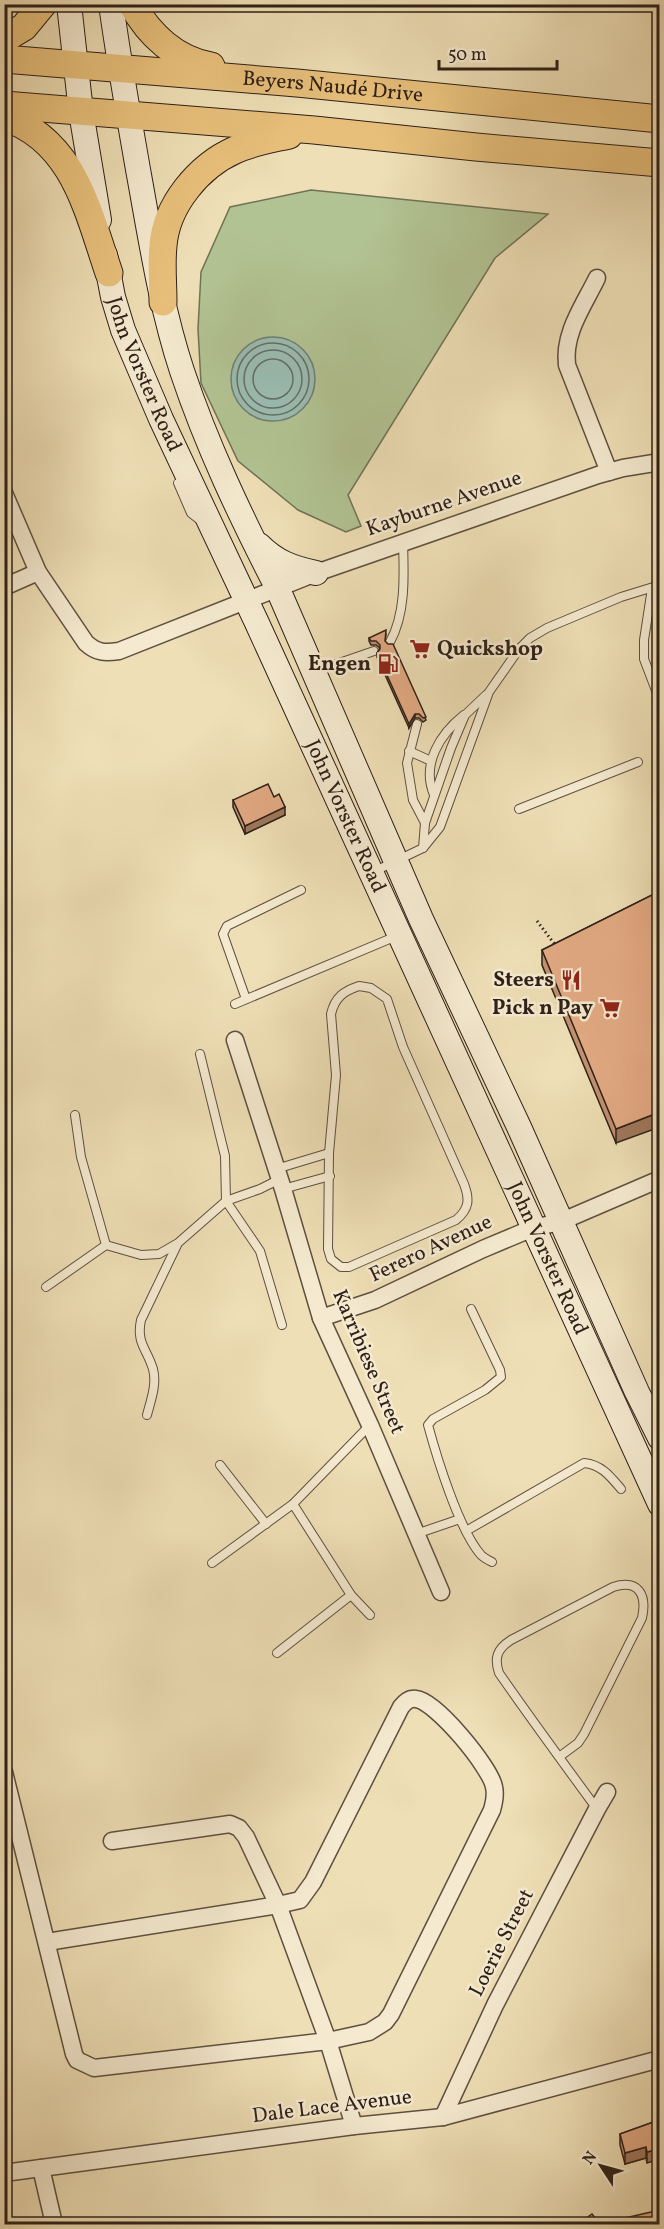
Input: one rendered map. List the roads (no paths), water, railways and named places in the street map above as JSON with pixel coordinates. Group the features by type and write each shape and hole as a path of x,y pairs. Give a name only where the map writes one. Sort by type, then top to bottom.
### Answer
{"main road":[{"path":"4,39 24,27 43,4"},
{"name":"John Vorster Road","path":"69,4 81,112 109,273 123,330 171,456 214,533 247,599 660,1504"},
{"name":"John Vorster Road","path":"111,4 128,115 163,302 182,370 212,454 249,534 277,587 421,919 519,1127 560,1222 660,1438"},
{"path":"132,4 148,28 177,54 200,64 297,83"},
{"name":"Beyers Naudé Drive","path":"4,59 297,83 660,119"},
{"path":"4,105 314,130 660,163"},
{"path":"4,117 13,120 49,145 59,154 75,177 109,273"},
{"path":"163,302 163,244 172,212 185,190 198,175 235,150 267,140 314,130"},
{"path":"249,534 269,555 285,565 316,573"}],"street":[{"path":"597,278 568,336 565,352 567,364 609,472"},
{"name":"Kayburne Avenue","path":"38,572 93,650 102,653 119,651 316,573 609,472 660,462"},
{"path":"4,493 38,572 4,587"},
{"name":"Karribiese Street","path":"235,1040 280,1179 321,1318 370,1425 441,1592"},
{"name":"Ferero Avenue","path":"321,1318 375,1300 483,1249 533,1228 560,1222 660,1179"},
{"path":"4,1772 74,2054 77,2060 88,2066 103,2068 328,2041 369,2032 385,2022 492,1810 494,1787 491,1778 465,1740 434,1708 417,1699 405,1701 305,1895 300,1900 47,1942"},
{"name":"Loerie Street","path":"443,2117 495,2005 608,1792"},
{"path":"112,1841 230,1824 246,1837 278,1905 328,2041 354,2126"},
{"name":"Dale Lace Avenue","path":"4,2173 354,2126 443,2117 660,2059"},
{"path":"41,2168 54,2224"}],"lane":[{"path":"174,475 191,513 214,533"},
{"path":"390,642 396,630 400,611 404,571 403,543"},
{"path":"372,873 423,848 440,827 489,692 509,661 530,638 586,611 621,597 656,587 644,640 644,659 660,701"},
{"path":"313,672 374,651"},
{"path":"434,795 428,773 431,760 447,732 489,692"},
{"path":"423,848 425,823 465,715"},
{"path":"417,724 407,763 413,800 425,823"},
{"path":"409,751 431,760"},
{"path":"519,809 638,762"},
{"path":"246,999 223,934 226,926 301,890"},
{"path":"235,1004 399,935"},
{"path":"359,986 371,988 387,999 390,1005 402,1047 468,1194 468,1205 464,1214 456,1220 349,1267 341,1267 331,1259 328,1249 329,1154 336,1075 331,1014 333,1004 339,995 349,989 359,986"},
{"path":"200,1054 225,1156 226,1201 260,1251 282,1325"},
{"path":"75,1115 81,1157 106,1245"},
{"path":"106,1245 141,1255 159,1254 178,1243 226,1201 260,1189 329,1154"},
{"path":"280,1179 330,1176"},
{"path":"147,1415 154,1388 154,1377 153,1369 139,1338 139,1331 141,1320 178,1243"},
{"path":"46,1287 106,1245"},
{"path":"471,1309 500,1370 501,1377 485,1390 433,1419 428,1425 460,1519 482,1556 492,1562"},
{"path":"212,1563 293,1504 370,1425"},
{"path":"220,1464 266,1524"},
{"path":"466,1531 557,1477 584,1464 594,1464 603,1469 621,1489"},
{"path":"293,1504 351,1594 370,1615"},
{"path":"416,1534 460,1519"},
{"path":"559,1757 578,1743 584,1734 642,1618 645,1604 643,1597 632,1585 622,1584 613,1587 511,1640 502,1646 495,1662 499,1674 559,1757 597,1809"},
{"path":"277,1653 351,1594"}],"water":[{"path":"265,337 281,337 297,344 308,355 315,371 312,395 303,409 281,421 265,421 249,414 238,403 231,387 231,371 238,355 249,344"}],"place":[{"name":"Quickshop","path":"420,649"},
{"name":"Engen","path":"388,664"},
{"name":"Steers","path":"571,980"},
{"name":"Pick n Pay","path":"610,1008"}]}
